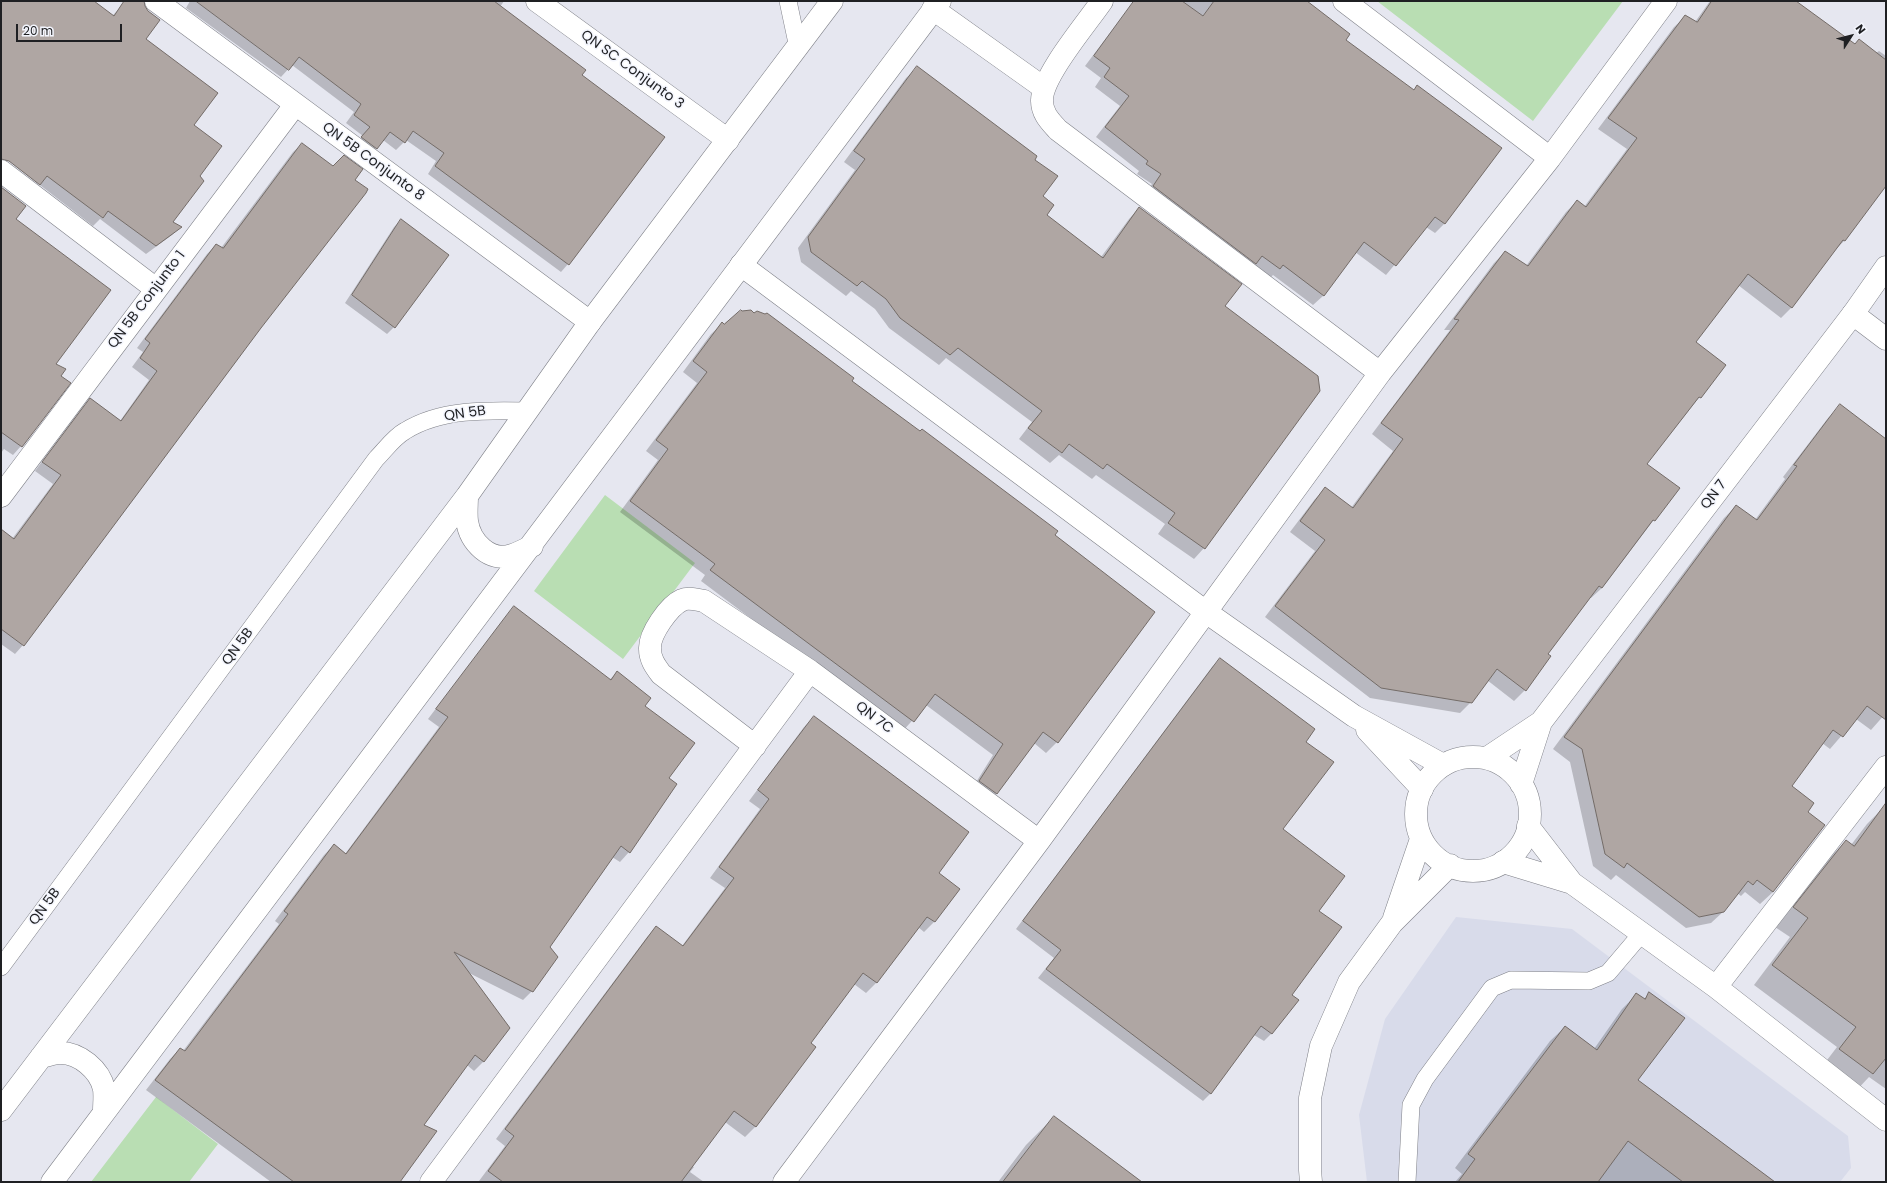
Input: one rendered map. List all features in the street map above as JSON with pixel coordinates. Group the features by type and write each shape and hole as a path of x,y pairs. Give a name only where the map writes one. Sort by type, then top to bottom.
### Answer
{"street":[{"name":"QN 5B Conjunto 8","path":"156,1 590,322"},
{"name":"QN SC Conjunto 3","path":"537,1 728,140"},
{"path":"1,1110 467,496 590,322 832,1"},
{"path":"1102,1 1051,73 1044,88 1042,102 1046,116 1058,130 1380,373"},
{"path":"1344,1 1550,158"},
{"path":"784,1182 1039,841 1380,373 1550,158 1666,1"},
{"path":"52,1182 104,1111 532,546 937,5 1044,88"},
{"name":"QN 5B Conjunto 1","path":"1,496 295,105"},
{"path":"1,171 156,289"},
{"path":"741,265 1206,612 1354,716 1443,765"},
{"name":"QN 7","path":"1487,758 1541,722 1853,314 1886,267"},
{"path":"1853,314 1886,339"},
{"path":"467,496 467,521 473,539 483,550 496,557 512,556 532,546"},
{"name":"QN 7C","path":"755,746 661,674 653,663 649,648 654,632 670,608 683,599 704,601 810,671 1039,841"},
{"path":"431,1182 810,671"},
{"path":"1354,716 1422,789"},
{"name":"QN 7","path":"1521,784 1541,722"},
{"path":"1464,758 1487,758 1512,772 1521,784 1529,804 1528,826 1519,847 1504,862 1490,868 1477,871 1463,870 1450,865 1433,855 1422,839 1416,814 1417,801 1422,789 1443,765 1464,758"},
{"path":"1716,988 1886,767"},
{"path":"1528,826 1572,884"},
{"path":"1392,923 1422,839"},
{"path":"1504,862 1572,884 1642,933 1716,988 1886,1120"},
{"path":"1311,1182 1310,1098 1322,1046 1349,982 1392,923 1450,865"},
{"path":"41,1057 59,1053 71,1054 86,1062 100,1076 104,1090 104,1111"}],"lane":[{"path":"788,1 798,48"},
{"name":"QN 5B","path":"1,967 376,459 404,431 434,419 474,410 527,411"},
{"path":"1407,1182 1411,1105 1425,1079 1492,988 1511,980 1588,981 1608,972 1642,933"}],"shaded area":[{"path":"1456,917 1572,929 1848,1136 1851,1168 1840,1182 1367,1182 1359,1115 1385,1019"}],"green space":[{"path":"1377,1 1623,1 1533,121"},
{"path":"605,495 695,563 623,659 534,591"},
{"path":"156,1097 218,1144 189,1182 91,1182"}],"building":[{"path":"1,1 94,1 114,16 124,1 144,1 148,11 160,20 146,39 218,93 194,125 222,146 200,176 204,181 173,222 182,227 156,246 108,211 103,218 47,176 40,185 9,161 1,159"},
{"path":"196,1 494,1 586,70 582,75 665,137 569,265 435,166 444,153 413,131 405,143 390,132 377,149 361,137 370,127 354,115 361,104 299,57 289,70"},
{"path":"1134,1 1182,1 1203,16 1214,1 1307,1 1350,34 1346,40 1414,90 1417,85 1502,148 1445,224 1435,217 1396,266 1364,242 1324,296 1283,265 1280,269 1262,256 1256,264 1153,186 1161,174 1146,164 1148,161 1105,127 1129,96 1104,77 1110,68 1094,56"},
{"path":"1712,1 1796,1 1855,44 1859,39 1886,60 1886,186 1792,308 1748,274 1696,342 1726,365 1647,464 1680,488 1655,521 1653,520 1602,588 1599,586 1548,654 1551,656 1526,691 1497,669 1472,703 1381,688 1275,606 1325,540 1300,521 1325,487 1353,508 1403,439 1381,423 1459,320 1454,319 1505,251 1528,266 1577,200 1586,207 1637,138 1608,118 1685,15 1697,22"},
{"path":"917,66 1037,156 1035,160 1058,176 1043,196 1054,205 1047,215 1103,258 1139,207 1242,284 1225,306 1318,376 1320,391 1205,549 1168,523 1175,513 1107,464 1103,469 1069,444 1062,453 1028,428 1042,411 958,348 950,355 900,318 886,299 862,281 857,286 811,252 808,237 865,159 854,151"},
{"path":"302,143 333,166 344,155 363,169 355,180 368,189 366,193 261,328 24,646 1,629 1,529 14,539 61,475 42,462 90,398 121,421 157,371 140,358 150,343 145,339 216,244 223,248"},
{"path":"1,187 26,206 16,219 111,290 56,364 66,369 61,376 71,383 22,447 1,432"},
{"path":"401,219 449,255 395,328 352,295"},
{"path":"741,310 751,310 754,313 757,311 765,314 767,313 854,378 852,381 920,431 922,429 1058,531 1055,535 1155,612 1058,743 1043,732 997,794 979,781 1003,744 935,694 914,722 710,570 715,564 630,501 668,449 656,440 707,372 693,361 722,322 724,324"},
{"path":"1840,404 1886,439 1886,720 1867,706 1843,737 1833,730 1792,786 1814,803 1808,812 1825,825 1773,892 1757,880 1753,885 1748,881 1724,912 1699,917 1627,863 1624,868 1605,854 1582,749 1564,737 1736,505 1757,520 1797,466 1794,465"},
{"path":"514,606 611,680 617,671 651,698 645,706 695,743 669,778 677,784 630,853 621,846 550,947 558,957 533,992 454,952 510,1028 484,1062 475,1055 424,1125 437,1131 400,1182 294,1182 155,1080 180,1048 185,1051 288,914 284,911 334,844 346,854 448,717 436,709"},
{"path":"1220,658 1315,729 1306,742 1334,762 1283,829 1345,876 1319,911 1342,927 1292,995 1299,1000 1272,1034 1261,1026 1211,1094 1046,969 1061,950 1023,921"},
{"path":"814,716 969,832 939,873 960,889 935,922 927,917 877,983 863,973 811,1043 816,1047 756,1127 734,1111 681,1182 503,1182 488,1171 514,1136 505,1129 656,926 683,946 734,878 719,867 769,799 758,790"},
{"path":"1886,803 1886,1058 1873,1074 1839,1049 1856,1027 1772,965 1808,918 1793,907 1846,840 1854,846"},
{"path":"1649,992 1685,1018 1638,1080 1775,1182 1683,1182 1628,1141 1598,1182 1458,1182 1475,1159 1468,1154 1565,1026 1597,1050 1636,993 1645,999"},
{"path":"1054,1116 1142,1182 1003,1182"}]}
